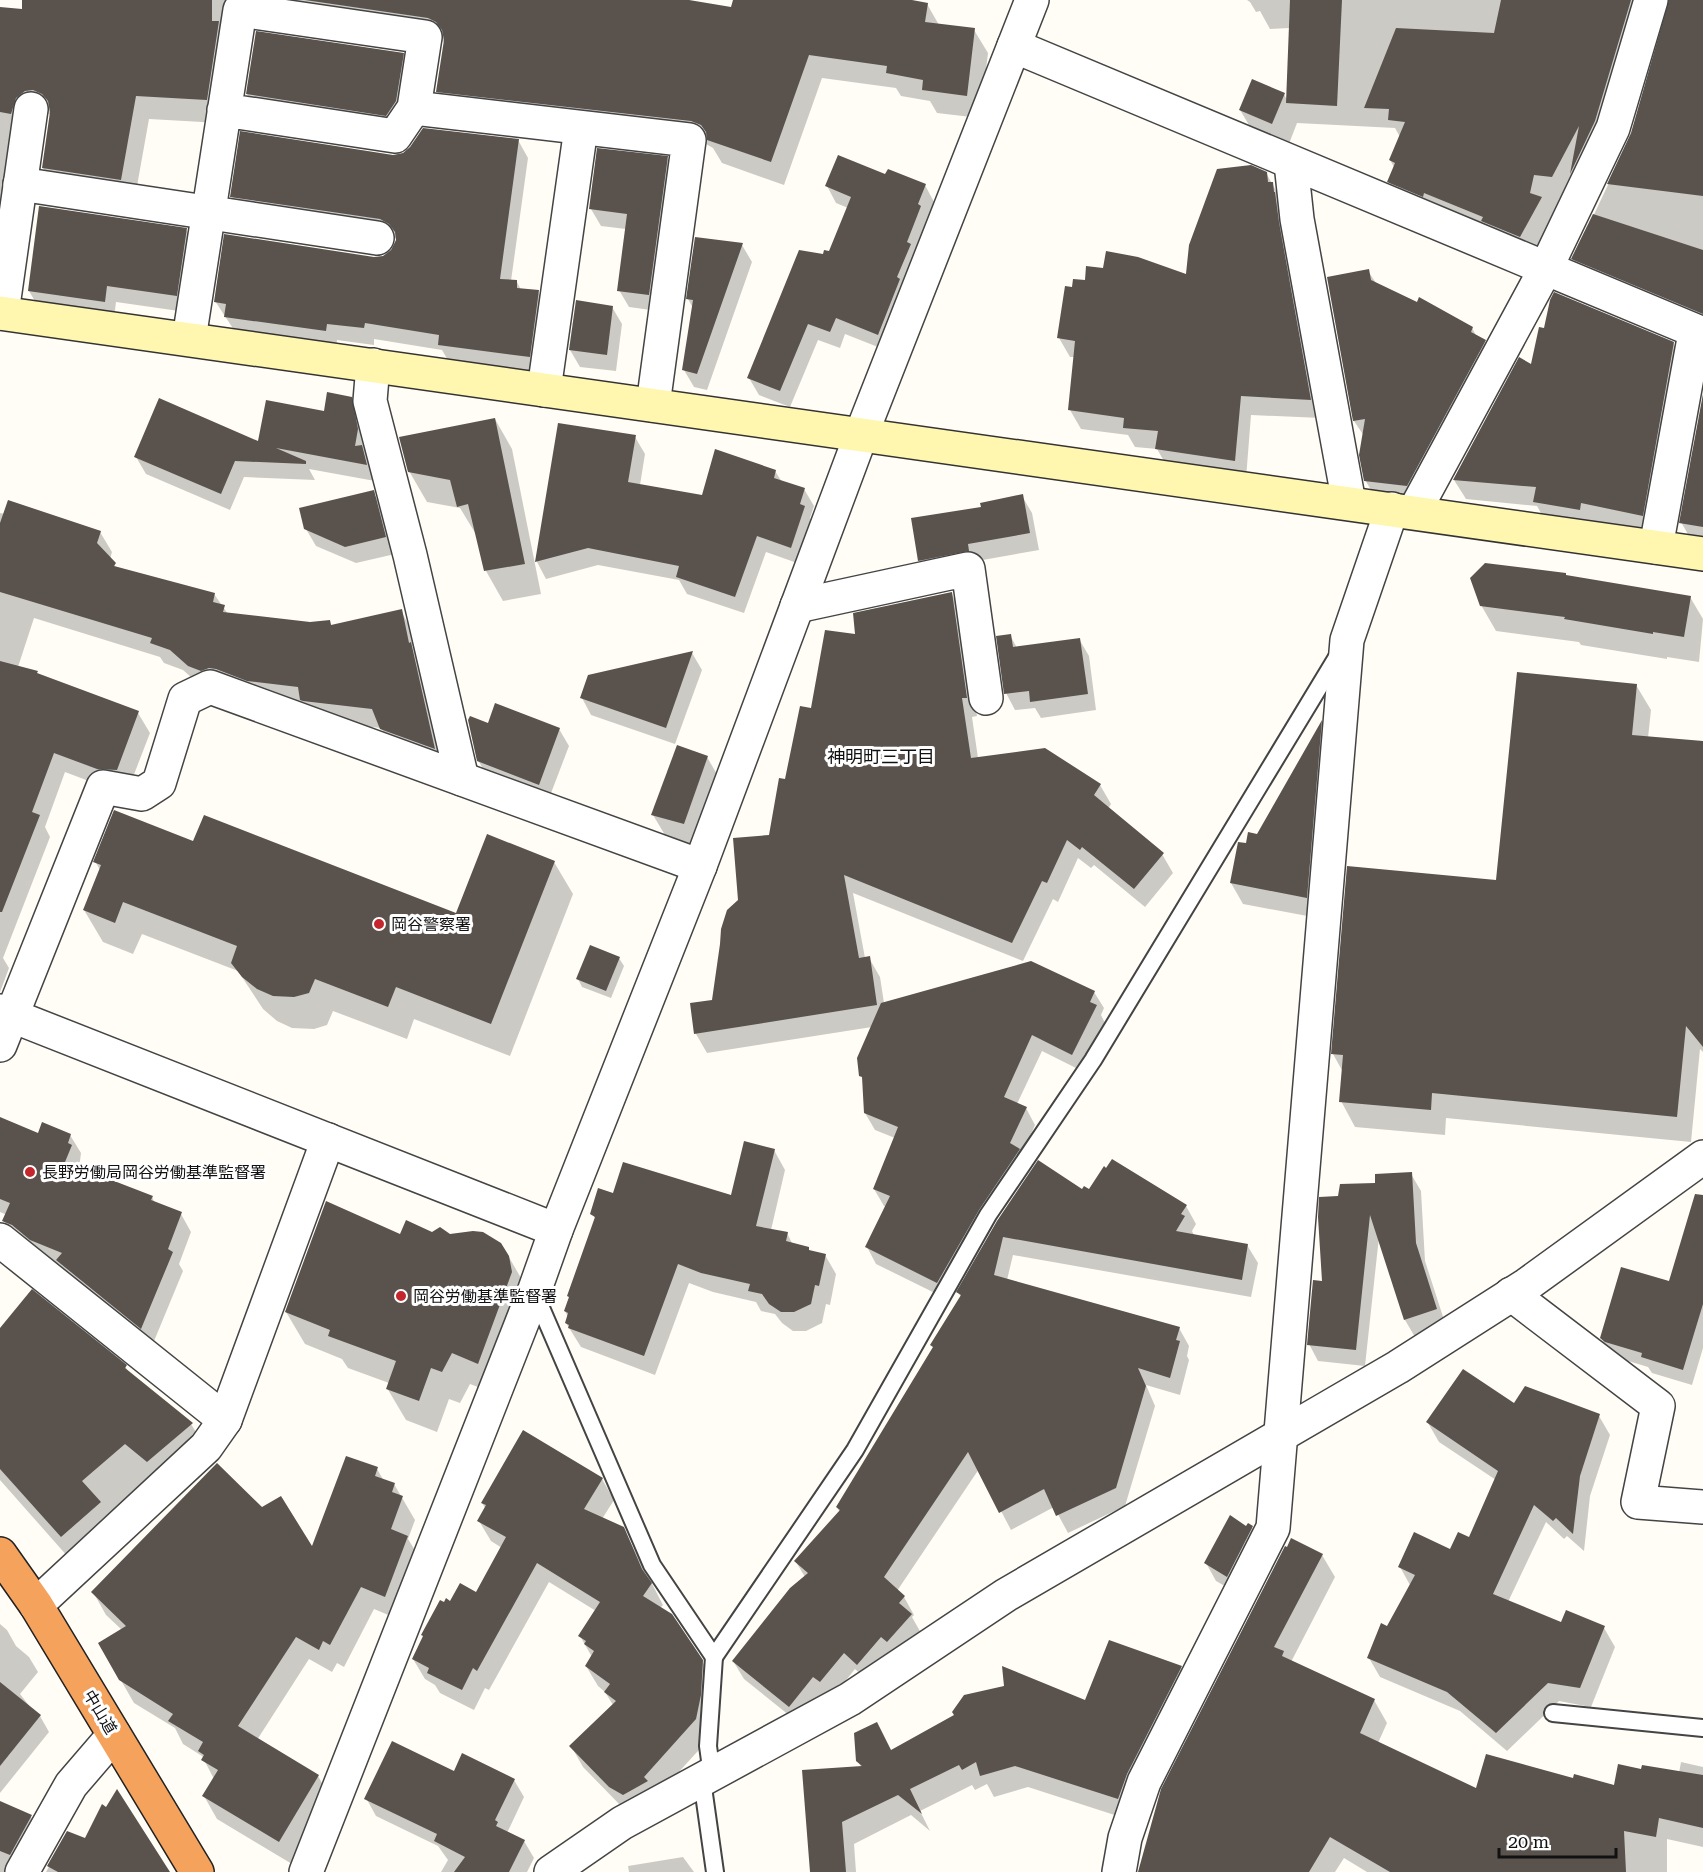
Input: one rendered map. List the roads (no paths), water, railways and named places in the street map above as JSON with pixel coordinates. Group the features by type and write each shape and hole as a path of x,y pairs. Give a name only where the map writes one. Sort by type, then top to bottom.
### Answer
{"highway":[{"name":"中山道","path":"0,1554 36,1605 197,1872"}],"street":[{"path":"306,1872 700,866 861,435 1032,0"},
{"path":"1119,1872 1125,1838 1144,1782 1273,1528 1347,640 1403,511 1545,270 1613,128 1651,0"},
{"path":"189,339 224,110 240,10 425,37 414,108 395,136 224,110"},
{"path":"1014,46 1699,334 1656,547"},
{"path":"414,108 689,140 653,405"},
{"path":"31,109 1,313 1703,554"},
{"path":"544,390 581,128"},
{"path":"1291,163 1297,219 1349,503"},
{"path":"20,184 376,238"},
{"path":"373,365 370,401 410,555 462,779"},
{"path":"797,606 968,569 986,698"},
{"path":"0,1045 6,1013 102,787 142,794 159,783 185,699 210,687 700,866"},
{"path":"6,1013 556,1230"},
{"path":"36,1605 206,1447 225,1420 328,1140"},
{"path":"551,1872 622,1823 850,1699 1006,1595 1398,1367 1511,1294 1703,1157"},
{"path":"0,1240 225,1420"},
{"path":"1511,1294 1658,1406 1638,1502 1703,1507"},
{"path":"22,1872 71,1785 114,1735"}],"lane":[{"path":"715,1872 707,1777 714,1656 855,1450 988,1215 1093,1060 1347,640"},
{"path":"534,1292 652,1565 714,1656"},
{"path":"1553,1713 1703,1728"}],"place":[{"name":"岡谷警察署","path":"379,924"},
{"name":"長野労働局岡谷労働基準監督署","path":"30,1172"},
{"name":"岡谷労働基準監督署","path":"401,1296"}],"district":[{"name":"神明町三丁目","path":"881,756"}]}
